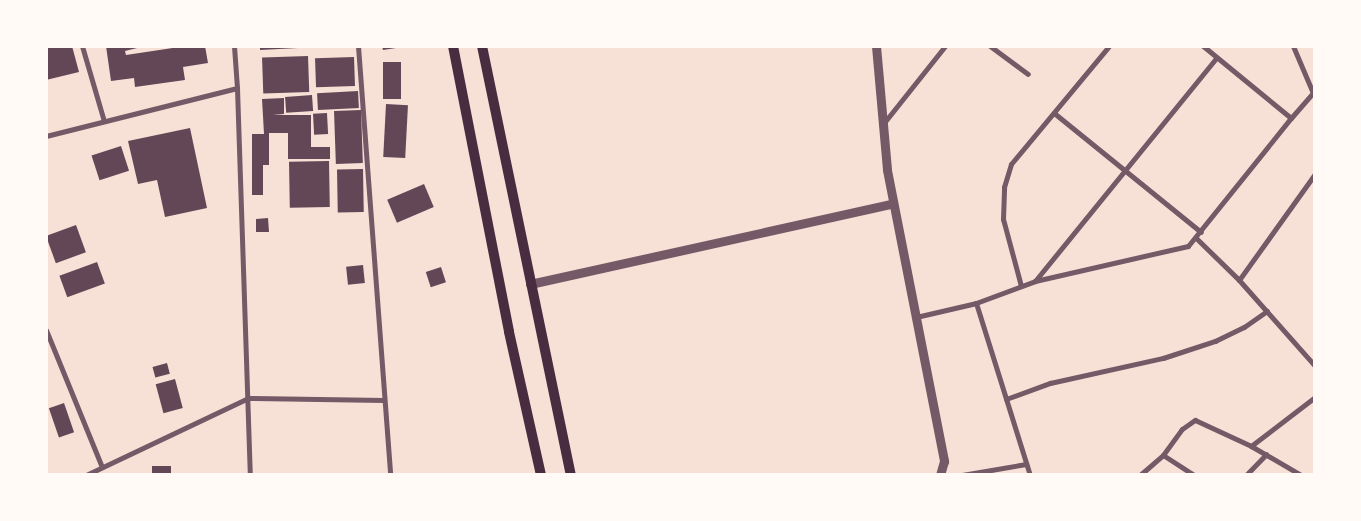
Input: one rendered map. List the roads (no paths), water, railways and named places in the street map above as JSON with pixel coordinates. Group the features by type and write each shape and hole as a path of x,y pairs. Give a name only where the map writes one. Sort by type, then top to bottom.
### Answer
{"main road":[{"path":"453,46 509,332 541,475"},
{"path":"482,46 571,475"}],"street":[{"path":"82,46 104,121"},
{"path":"234,46 250,475"},
{"path":"358,46 390,475"},
{"path":"876,46 892,204 944,461 940,475"},
{"path":"883,125 945,46"},
{"path":"990,46 1028,74"},
{"path":"1021,286 1002,218 1004,187 1011,164 1110,46"},
{"path":"1203,46 1290,118"},
{"path":"915,318 976,303 1035,281 1188,246 1290,118 1314,94 1293,46"},
{"path":"1035,281 1216,58"},
{"path":"46,136 237,88"},
{"path":"1054,113 1201,232"},
{"path":"1239,280 1315,174"},
{"path":"530,284 892,204"},
{"path":"1196,238 1239,280 1315,366"},
{"path":"976,303 1030,475"},
{"path":"1006,399 1050,383 1164,358 1244,327 1267,312"},
{"path":"46,330 102,467"},
{"path":"1252,446 1315,397"},
{"path":"86,475 248,398 384,400"},
{"path":"1140,475 1164,455 1182,429 1195,420 1252,446 1300,475"},
{"path":"1246,475 1266,454"},
{"path":"1164,455 1194,475"},
{"path":"962,475 1026,464"}]}
